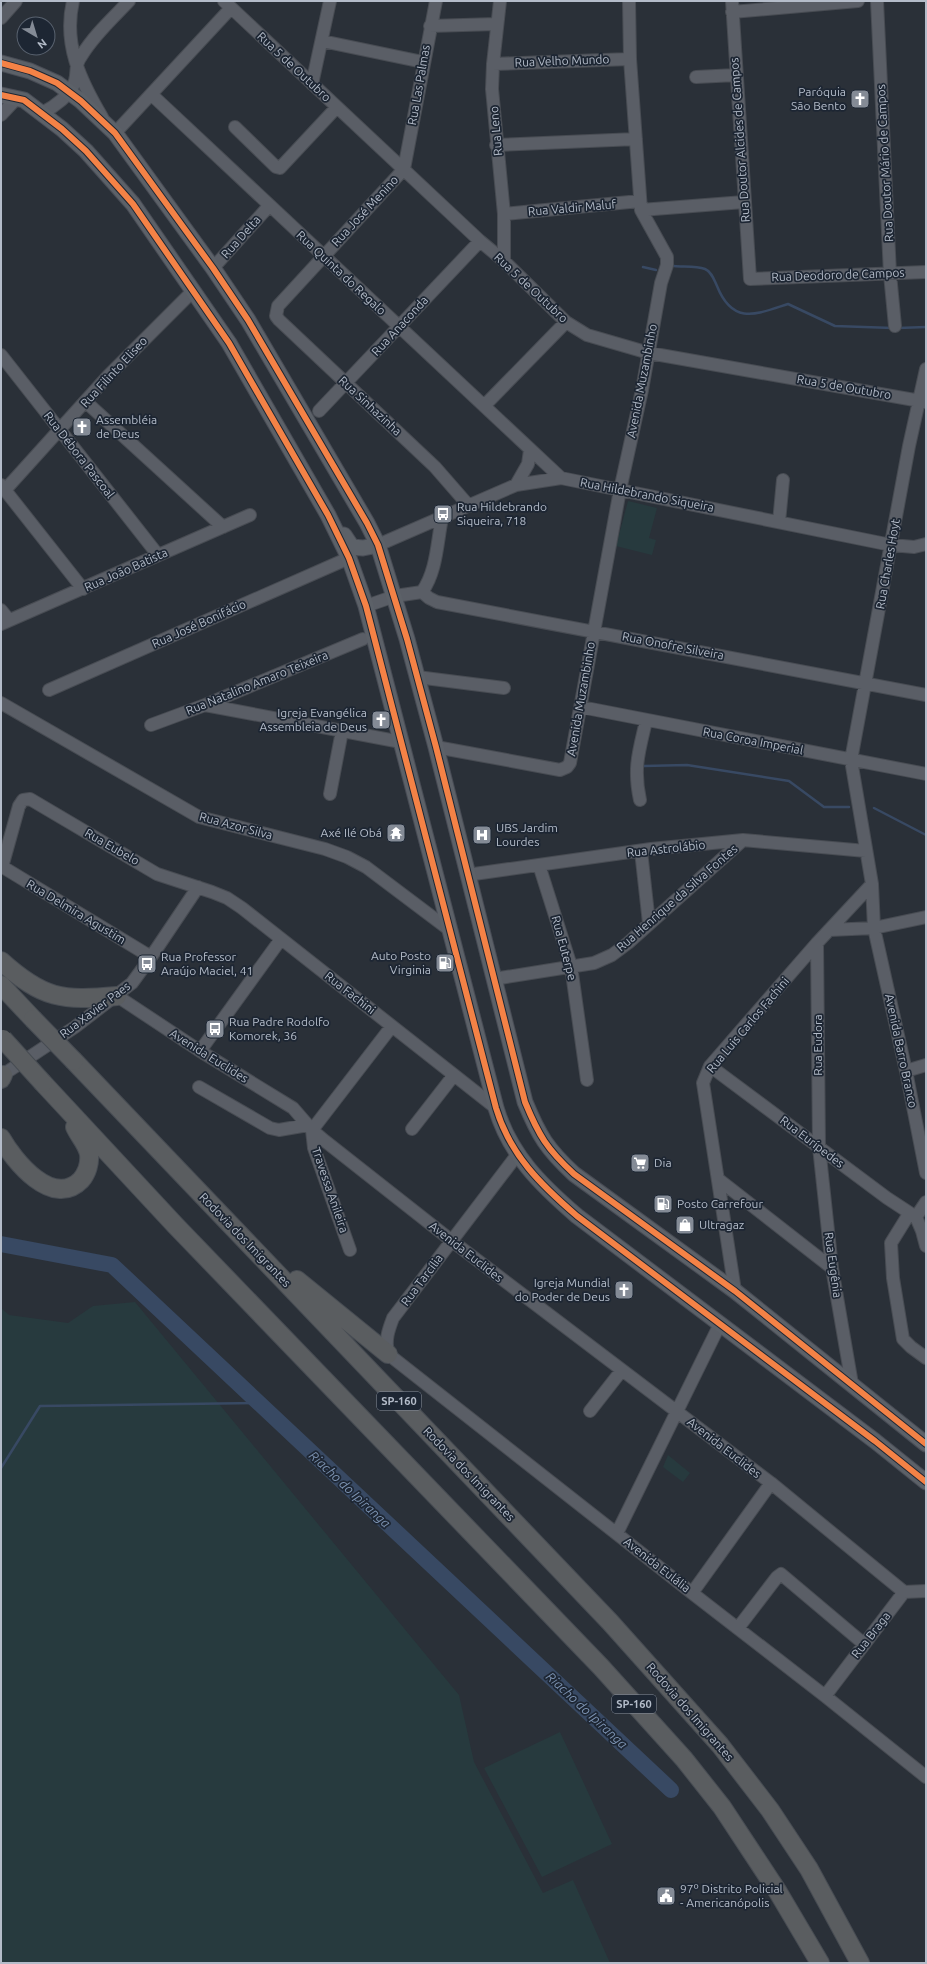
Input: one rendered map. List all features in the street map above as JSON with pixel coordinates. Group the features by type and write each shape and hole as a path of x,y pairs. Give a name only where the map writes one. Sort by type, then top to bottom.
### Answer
{"highway":[{"path":"1,961 28,984 62,997 83,999 117,996"},
{"name":"Rodovia dos Imigrantes","path":"1,985 615,1628 720,1745 770,1810 809,1869 860,1963"},
{"name":"SP-160","path":"2,1038 181,1230 601,1668 684,1759 722,1807 778,1892 820,1963"},
{"path":"1,1138 22,1166 41,1183 55,1188 66,1188 81,1180 89,1164 89,1154 76,1127 74,1116"},
{"path":"242,1236 388,1354"}],"main road":[{"path":"1,63 37,74 68,91 104,121 115,133 213,268 248,320 367,523 378,545 395,596 436,747 525,1102 538,1133 554,1156 574,1174 735,1291 926,1444"},
{"path":"1,94 17,98 42,113 86,151 133,204 229,343 328,516 349,558 366,606 496,1108 517,1155 542,1184 577,1216 875,1441 926,1482"},
{"path":"328,516 339,527 350,546 363,548 378,545"}],"street":[{"path":"1,18 16,1"},
{"path":"73,1 69,17 70,37 76,66 84,86 104,121"},
{"path":"42,113 57,104 68,91 75,81 76,66 89,44 129,1"},
{"path":"312,84 330,1"},
{"name":"Rua Las Palmas","path":"404,169 423,62 436,1"},
{"name":"Rua Leno","path":"500,1 496,24 492,89 496,145 504,214 504,261"},
{"name":"Avenida Muzambinho","path":"436,747 560,770 568,767 570,763 620,490 649,353 661,283 667,265 667,257 640,205 630,59 629,1"},
{"path":"732,7 858,1"},
{"name":"Rua Doutor Mário de Campos","path":"877,1 890,274 895,326"},
{"path":"115,133 152,95 228,5"},
{"name":"Rua 5 de Outubro","path":"228,5 480,241 504,261 566,322 587,335 649,353 923,401"},
{"name":"Rua Doutor Alcides de Campos","path":"732,7 750,279"},
{"path":"430,26 496,24"},
{"path":"322,41 423,62"},
{"name":"Rua Velho Mundo","path":"493,64 630,59"},
{"path":"696,77 736,74"},
{"name":"Rua Quinta do Regalo","path":"152,95 561,478"},
{"path":"1,115 17,98"},
{"path":"236,127 276,167 280,168 337,107"},
{"path":"496,145 636,139"},
{"name":"Rua José Menino","path":"278,306 323,255 404,169"},
{"name":"Rua Valdir Maluf","path":"504,214 640,205 744,202"},
{"name":"Rua Delta","path":"213,268 269,206"},
{"name":"Rua Anaconda","path":"319,411 480,241"},
{"name":"Rua Deodoro de Campos","path":"750,279 926,272"},
{"name":"Rua Filinto Eliseo","path":"3,487 59,432 137,345 193,292"},
{"name":"Rua Sinhazinha","path":"278,306 276,316 279,320 435,467 469,506"},
{"path":"484,406 566,322"},
{"name":"Rua Débora Pascoal","path":"1,355 59,432 158,555"},
{"name":"Rua Charles Hoyt","path":"851,760 891,545 923,401 926,369"},
{"path":"86,402 223,527"},
{"path":"516,485 528,464 530,450"},
{"name":"Rua Hildebrando Siqueira","path":"378,545 516,485 561,478 891,545 920,545"},
{"path":"779,522 783,480"},
{"path":"3,487 83,588"},
{"name":"Rua João Batista","path":"5,622 250,515"},
{"path":"366,606 395,596 422,592 432,572 442,518"},
{"path":"421,527 430,533 437,544"},
{"path":"920,545 926,554"},
{"name":"Rua José Bonifácio","path":"49,690 349,558"},
{"name":"Rua Onofre Silveira","path":"422,592 437,602 926,695"},
{"path":"1,610 5,622"},
{"name":"Rua Natalino Amaro Teixeira","path":"151,725 205,705 363,639"},
{"path":"417,677 504,688"},
{"name":"Rua Azor Silva","path":"1,703 199,817 325,849 347,857 366,867 451,931"},
{"path":"205,705 401,742"},
{"name":"Rua Coroa Imperial","path":"581,707 646,721 926,774"},
{"path":"640,800 636,780 636,764 646,721"},
{"path":"330,794 342,731"},
{"path":"851,760 872,884"},
{"name":"Rua Eubelo","path":"2,866 19,806 23,800 30,799 157,874 198,888"},
{"name":"Rua Astrolábio","path":"467,875 641,851 743,840 866,851"},
{"name":"Rua Henrique da Silva Fontes","path":"494,979 594,963 612,955 743,840"},
{"path":"641,851 650,923"},
{"name":"Rua Euterpe","path":"539,865 571,966 587,1080"},
{"name":"Rua Delmira Agustim","path":"2,866 151,957"},
{"name":"Avenida Barro Branco","path":"872,884 874,928 906,1070 926,1173"},
{"name":"Rua Luis Carlos Fachini","path":"735,1291 703,1083 710,1066 817,943 872,884"},
{"name":"Rua Fachini","path":"198,888 227,898 496,1108"},
{"name":"Rua Xavier Paes","path":"2,1077 117,996 132,983 198,888"},
{"path":"829,930 874,928 926,917"},
{"path":"200,1051 281,939"},
{"name":"Rua Eudora","path":"817,943 819,1147"},
{"name":"Avenida Euclides","path":"117,996 200,1051 293,1108 310,1128 452,1241 770,1483 904,1592"},
{"path":"199,1087 270,1128 279,1130 310,1128 392,1026"},
{"path":"906,1070 926,1065"},
{"name":"Rua Eurípedes","path":"710,1066 912,1215"},
{"path":"412,1129 454,1075"},
{"name":"Travessa Anileira","path":"310,1128 314,1148 350,1250"},
{"name":"Rua Eugênia","path":"819,1147 832,1268 852,1384"},
{"name":"Rua Tarcília","path":"388,1354 386,1343 388,1331 393,1318 517,1155"},
{"path":"718,1179 832,1268"},
{"path":"926,1204 912,1215 891,1243 893,1278 903,1338 911,1347 926,1358"},
{"path":"912,1215 922,1231 926,1246"},
{"path":"617,1533 720,1324"},
{"name":"Avenida Eulália","path":"388,1354 825,1696 926,1777"},
{"path":"590,1412 622,1370"},
{"path":"692,1593 770,1483"},
{"path":"738,1628 777,1577 781,1574 864,1644"},
{"path":"904,1592 926,1591"},
{"name":"Rua Braga","path":"825,1696 904,1592"}],"green space":[{"path":"628,501 657,508 649,538 656,540 652,555 616,546"},
{"path":"135,1302 459,1695 474,1762 543,1893 573,1880 610,1963 1,1963 1,1308 9,1315 68,1323 93,1306"},
{"path":"668,1455 690,1473 683,1482 663,1467"},
{"path":"560,1732 612,1844 542,1877 484,1768"}],"waterway":[{"path":"674,266 698,267 707,270 712,276 723,299 730,307 738,312 747,314 756,313 788,304 835,326 893,328"},
{"path":"643,267 656,270"},
{"path":"898,328 926,327"},
{"path":"644,766 687,765 789,781 824,807 849,807"},
{"path":"874,808 926,835"},
{"name":"Riacho do Ipiranga","path":"1,1244 112,1265 671,1790"},
{"path":"1,1468 40,1406 259,1403"}],"cycle path":[{"path":"1,63 30,71 57,83 81,101 115,133 213,268 248,320 367,523 378,545 407,639 436,747 525,1102 535,1124 550,1149 574,1174 735,1291 926,1444"},
{"path":"1,95 24,100 62,129 86,151 133,204 229,343 328,515 349,558 366,606 496,1108 502,1125 518,1155 539,1181 577,1216 875,1441 926,1482"}],"place":[{"name":"Paróquia São Bento","path":"860,99"},
{"name":"Assembléia de Deus","path":"82,427"},
{"name":"Rua Hildebrando Siqueira, 718","path":"443,514"},
{"name":"Igreja Evangélica Assembleia de Deus","path":"381,720"},
{"name":"Axé Ilé Obá","path":"396,833"},
{"name":"UBS Jardim Lourdes","path":"482,835"},
{"name":"Auto Posto Virginia","path":"445,963"},
{"name":"Rua Professor Araújo Maciel, 41","path":"147,964"},
{"name":"Rua Padre Rodolfo Komorek, 36","path":"215,1029"},
{"name":"Dia","path":"640,1163"},
{"name":"Posto Carrefour","path":"663,1204"},
{"name":"Ultragaz","path":"685,1225"},
{"name":"Igreja Mundial do Poder de Deus","path":"624,1290"},
{"name":"97º Distrito Policial - Americanópolis","path":"666,1896"}]}
